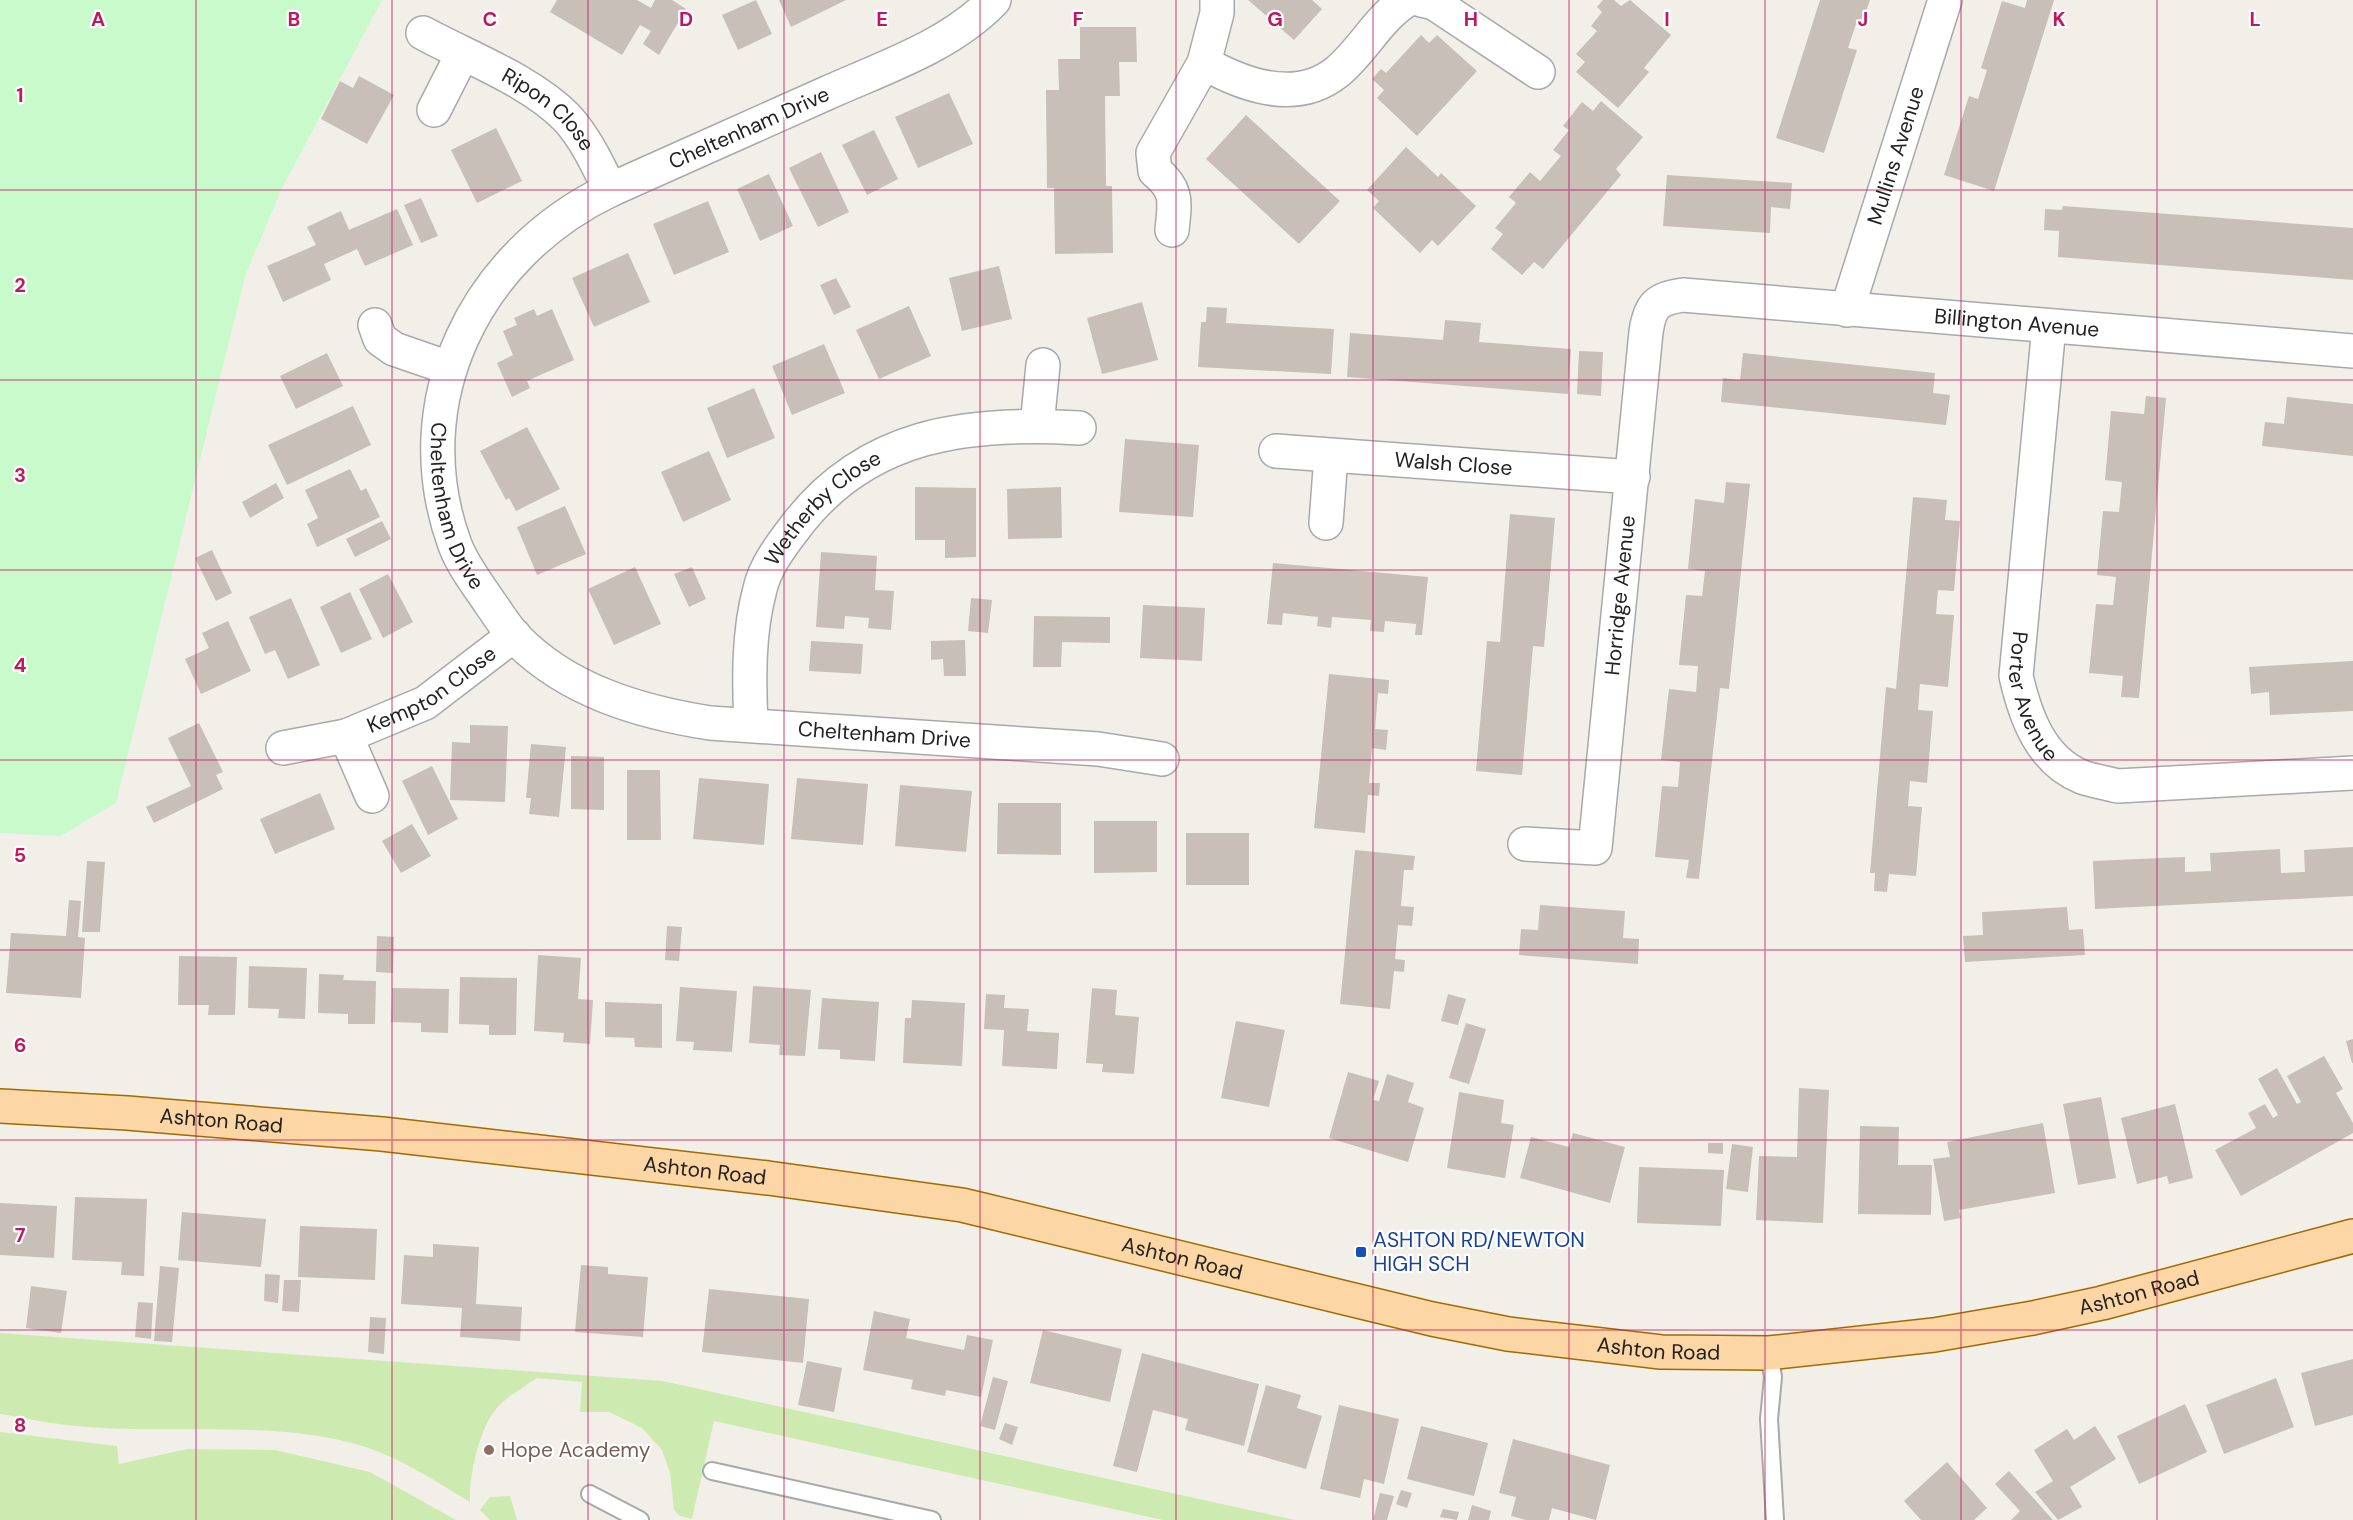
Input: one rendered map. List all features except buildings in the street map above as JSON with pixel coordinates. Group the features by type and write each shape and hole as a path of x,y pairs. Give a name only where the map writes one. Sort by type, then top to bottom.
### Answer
{"main road":[{"name":"Ashton Road","path":"0,1106 127,1113 382,1134 768,1178 962,1205 1340,1298 1508,1334 1661,1352 1769,1353 1934,1335 2033,1318 2113,1300 2353,1236"}],"street":[{"name":"Cheltenham Drive","path":"994,0 979,16 956,32 904,59 580,204 548,227 492,286 466,324 449,368 441,400 438,431 444,506 455,546 475,582 514,635 550,665 603,696 677,718 1098,750 1162,759"},
{"path":"1172,230 1175,200 1169,182 1155,171 1153,153 1204,63 1217,13 1217,0"},
{"path":"1204,63 1234,80 1268,89 1306,88 1336,72 1392,9 1407,0"},
{"path":"1421,0 1434,3 1538,72"},
{"name":"Mullins Avenue","path":"1847,310 1945,0"},
{"name":"Ripon Close","path":"423,33 536,92 567,118 592,154 610,190"},
{"path":"434,110 462,54"},
{"name":"Billington Avenue","path":"1683,295 2353,351"},
{"name":"Horridge Avenue","path":"1526,844 1594,848 1648,317 1655,304 1667,298 1683,295"},
{"path":"375,326 381,339 394,349 449,368"},
{"name":"Porter Avenue","path":"2049,326 2016,676 2025,713 2044,747 2059,764 2082,777 2118,786 2353,773"},
{"path":"1037,426 1042,366"},
{"name":"Wetherby Close","path":"752,725 749,676 760,587 776,552 829,487 893,449 951,431 1037,426 1079,428"},
{"name":"Walsh Close","path":"1276,452 1633,477"},
{"path":"1326,523 1331,456"},
{"name":"Kempton Close","path":"283,748 346,736 425,703 514,635"},
{"name":"Kempton Close","path":"346,736 372,796"}],"lane":[{"path":"1769,1353 1773,1377 1769,1419 1775,1520"},
{"path":"712,1471 932,1520"},
{"path":"590,1494 640,1520"}],"green space":[{"path":"0,0 382,0 282,188 245,276 116,803 60,836 0,833"},
{"path":"0,1333 663,1381 1295,1520 1163,1520 714,1421 692,1519 680,1516 674,1510 670,1473 662,1450 642,1428 609,1412 580,1412 582,1382 537,1378 505,1400 490,1418 476,1453 471,1479 470,1502 413,1468 383,1454 352,1443 318,1436 249,1430 76,1426 0,1414"},
{"path":"0,1432 117,1446 119,1464 187,1449 275,1450 370,1472 456,1520 0,1520"},
{"path":"510,1496 517,1520 490,1520 480,1510 490,1497"}],"place":[{"name":"ASHTON RD/NEWTON HIGH SCH","path":"1361,1252"},
{"name":"Hope Academy","path":"489,1450"}]}
